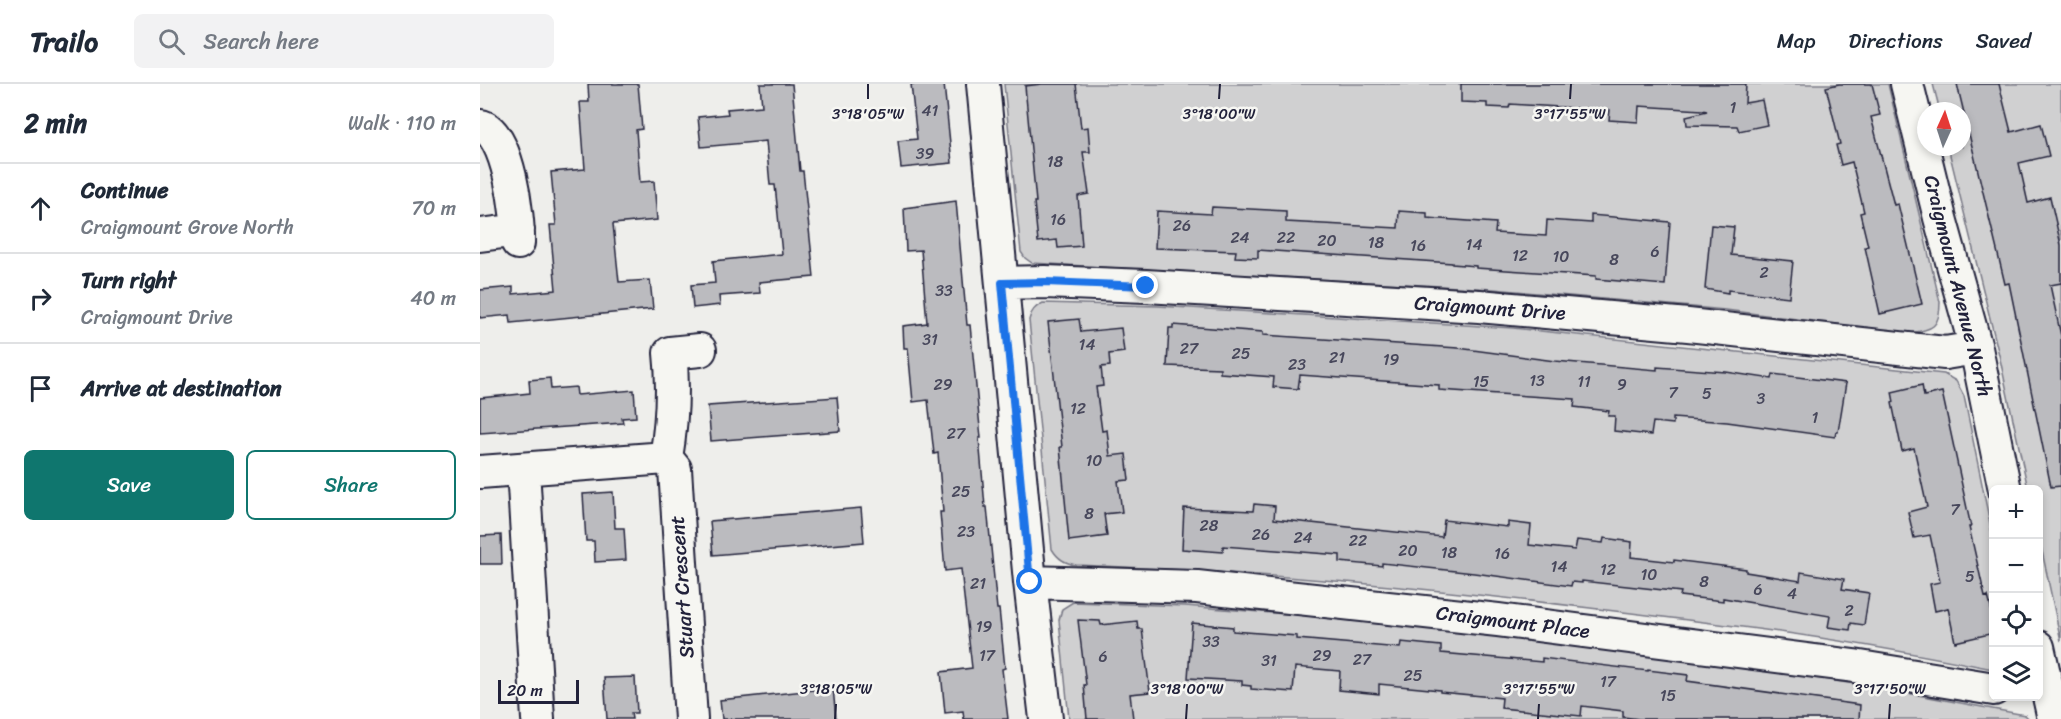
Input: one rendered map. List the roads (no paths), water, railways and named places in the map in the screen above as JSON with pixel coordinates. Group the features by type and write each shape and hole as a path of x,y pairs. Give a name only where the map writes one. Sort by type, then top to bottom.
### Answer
{"street":[{"path":"983,84 1030,582 1046,719"},
{"name":"Craigmount Avenue North","path":"1907,84 1940,218 1976,348 2003,485"},
{"path":"480,126 485,126 494,134 508,168 518,236 480,235"},
{"name":"Craigmount Drive","path":"1002,283 1045,282 1146,286 1479,306 1688,325 1945,353 1976,348"},
{"path":"480,472 666,458 672,423 673,384 670,353 700,350"},
{"name":"Stuart Crescent","path":"666,458 675,469 691,719"},
{"path":"523,469 538,719"},
{"name":"Craigmount Place","path":"1030,582 1197,587 1487,618 1842,664 1989,688"},
{"path":"2043,676 2047,700"}]}
